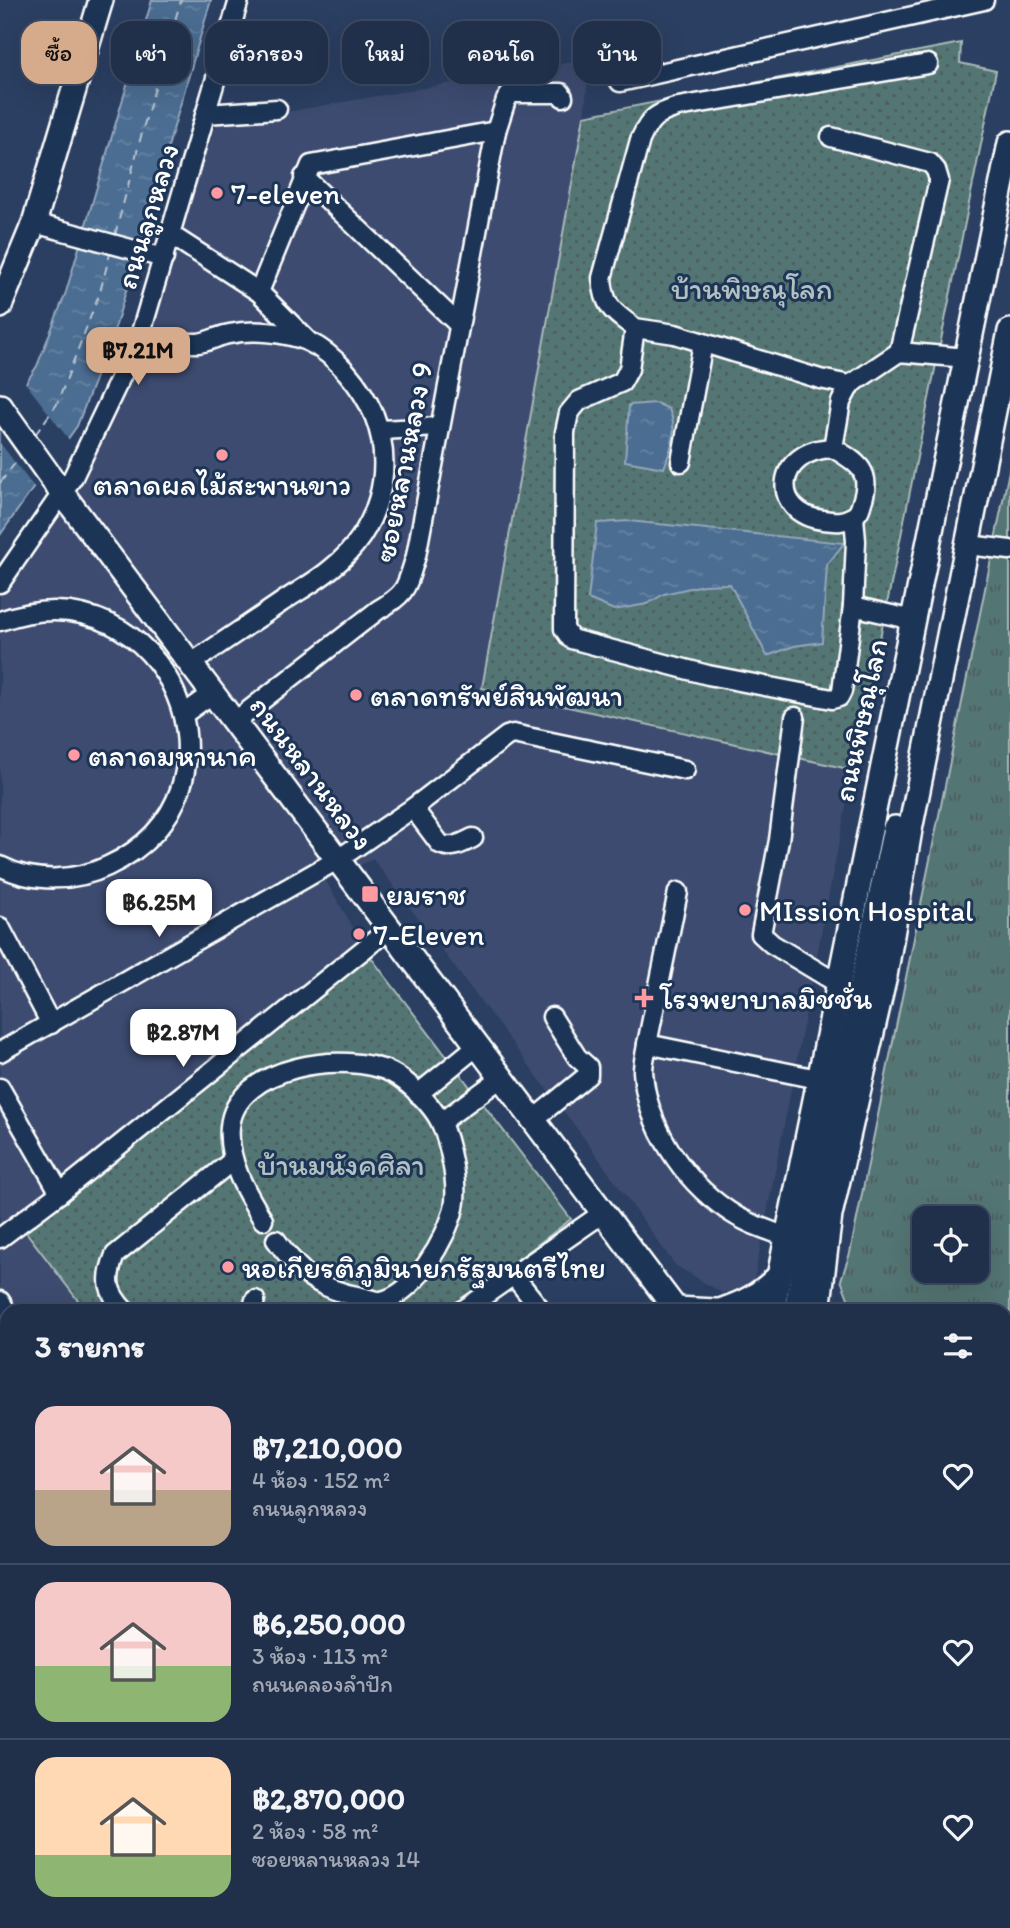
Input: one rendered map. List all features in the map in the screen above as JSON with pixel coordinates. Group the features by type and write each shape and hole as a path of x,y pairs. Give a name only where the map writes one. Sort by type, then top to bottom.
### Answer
{"main road":[{"path":"0,306 34,223 101,0"},
{"name":"ถนนพิษณุโลก","path":"773,1304 1010,143"},
{"path":"822,1304 830,1215 885,976 909,830 1010,331"},
{"name":"ถนนหลานหลวง","path":"1,408 212,694 671,1304"},
{"path":"797,1304 811,1224 921,704 952,624"},
{"path":"741,1304 760,1294 778,1278"}],"street":[{"name":"ถนนลูกหลวง","path":"0,583 73,477 139,338 239,0"},
{"path":"661,73 984,0"},
{"path":"850,385 820,379 675,334 635,328 613,312 603,296 602,278 639,140 649,120 678,107 928,64"},
{"name":"ซอยหลานหลวง 9","path":"234,722 378,610 397,599 405,589 416,556 496,131 511,93 561,93 563,97"},
{"path":"206,114 277,109"},
{"path":"259,292 311,165 496,131"},
{"path":"831,137 930,163 936,170 939,180 899,352"},
{"path":"304,177 459,325"},
{"path":"34,223 164,258"},
{"path":"171,235 259,292 309,342 350,376 367,398 380,430 384,457 377,505 369,526 356,545 332,568 190,664"},
{"path":"635,328 629,369 622,382 579,401 569,412 565,432 564,629 571,639 708,675 832,699 839,697 853,606 856,541 854,517"},
{"path":"139,338 199,343 229,333 260,332 309,342"},
{"path":"681,462 704,344"},
{"path":"832,448 841,402 850,385 899,352 967,358"},
{"path":"380,430 439,427"},
{"path":"832,448 854,460 864,473 865,493 854,517 840,522 816,519 797,511 786,491 785,481 793,462 817,449 832,448"},
{"path":"968,545 1010,550"},
{"path":"853,606 913,620"},
{"path":"0,621 39,610 78,612 114,625 146,647 170,678 184,714 187,755 178,794 158,829 128,857 92,874 51,879 12,872 0,866"},
{"path":"184,714 212,694"},
{"path":"795,717 779,840 761,934 772,944 837,983"},
{"path":"0,1052 337,860 513,734 685,770"},
{"path":"413,808 440,844 455,846 473,838"},
{"path":"678,892 643,1069 649,1106 659,1130 675,1156 711,1198 729,1212 786,1237"},
{"path":"0,927 51,1024"},
{"path":"0,1238 389,929"},
{"path":"533,1120 588,1076 588,1067 577,1056 552,1017"},
{"path":"647,1044 818,1079"},
{"path":"418,1094 477,1046"},
{"path":"263,1220 232,1161 230,1124 239,1104 252,1088 276,1075 306,1064 360,1064 391,1073 418,1094 441,1122"},
{"path":"276,1240 306,1276 340,1293 380,1301 399,1292 414,1281 438,1246 454,1207 452,1158 439,1123 501,1078"},
{"path":"0,1088 60,1192"},
{"path":"119,1304 110,1294 109,1270 115,1255 232,1161"},
{"path":"475,1304 603,1213"},
{"path":"514,1276 536,1304"}],"shaded area":[{"path":"573,62 573,84 587,84 584,116 482,687 853,770 753,1285 722,1293 675,1265 584,1138 373,859 326,881 369,955 93,1304 0,1304 0,585 104,429 217,124 447,84 559,84 559,64"}],"green space":[{"name":"บ้านพิษณุโลก","path":"961,43 960,63 996,71 853,770 482,688 584,116"},
{"path":"1010,466 1010,1304 850,1304 841,1280 850,1253"},
{"name":"บ้านมนังคศิลา","path":"369,955 571,1219 460,1304 81,1304 23,1228"}],"water":[{"path":"152,0 211,0 191,68 191,21 146,21"},
{"path":"127,84 186,84 116,325 77,426 0,535 0,422 37,366 66,292"},
{"path":"656,403 669,409 673,424 671,446 664,468 625,461 629,405"},
{"path":"629,521 844,543 827,565 822,642 794,646 767,656 730,584 703,585 664,594 647,604 614,610 588,599 597,523"}],"pier":[{"path":"24,381 70,441 36,490 0,443 0,416"}],"ferry route":[{"path":"115,235 181,0"},
{"path":"35,435 57,404 100,292 111,250"},
{"path":"0,483 22,454"}],"place":[{"name":"7-eleven","path":"217,193"},
{"name":"ตลาดผลไม้สะพานขาว","path":"222,455"},
{"name":"ตลาดทรัพย์สินพัฒนา","path":"356,695"},
{"name":"ตลาดมหานาค","path":"74,755"},
{"name":"ยมราช","path":"370,894"},
{"name":"MIssion Hospital","path":"745,910"},
{"name":"7-Eleven","path":"359,934"},
{"name":"โรงพยาบาลมิชชั่น","path":"644,998"},
{"name":"หอเกียรติภูมินายกรัฐมนตรีไทย","path":"228,1267"}]}
